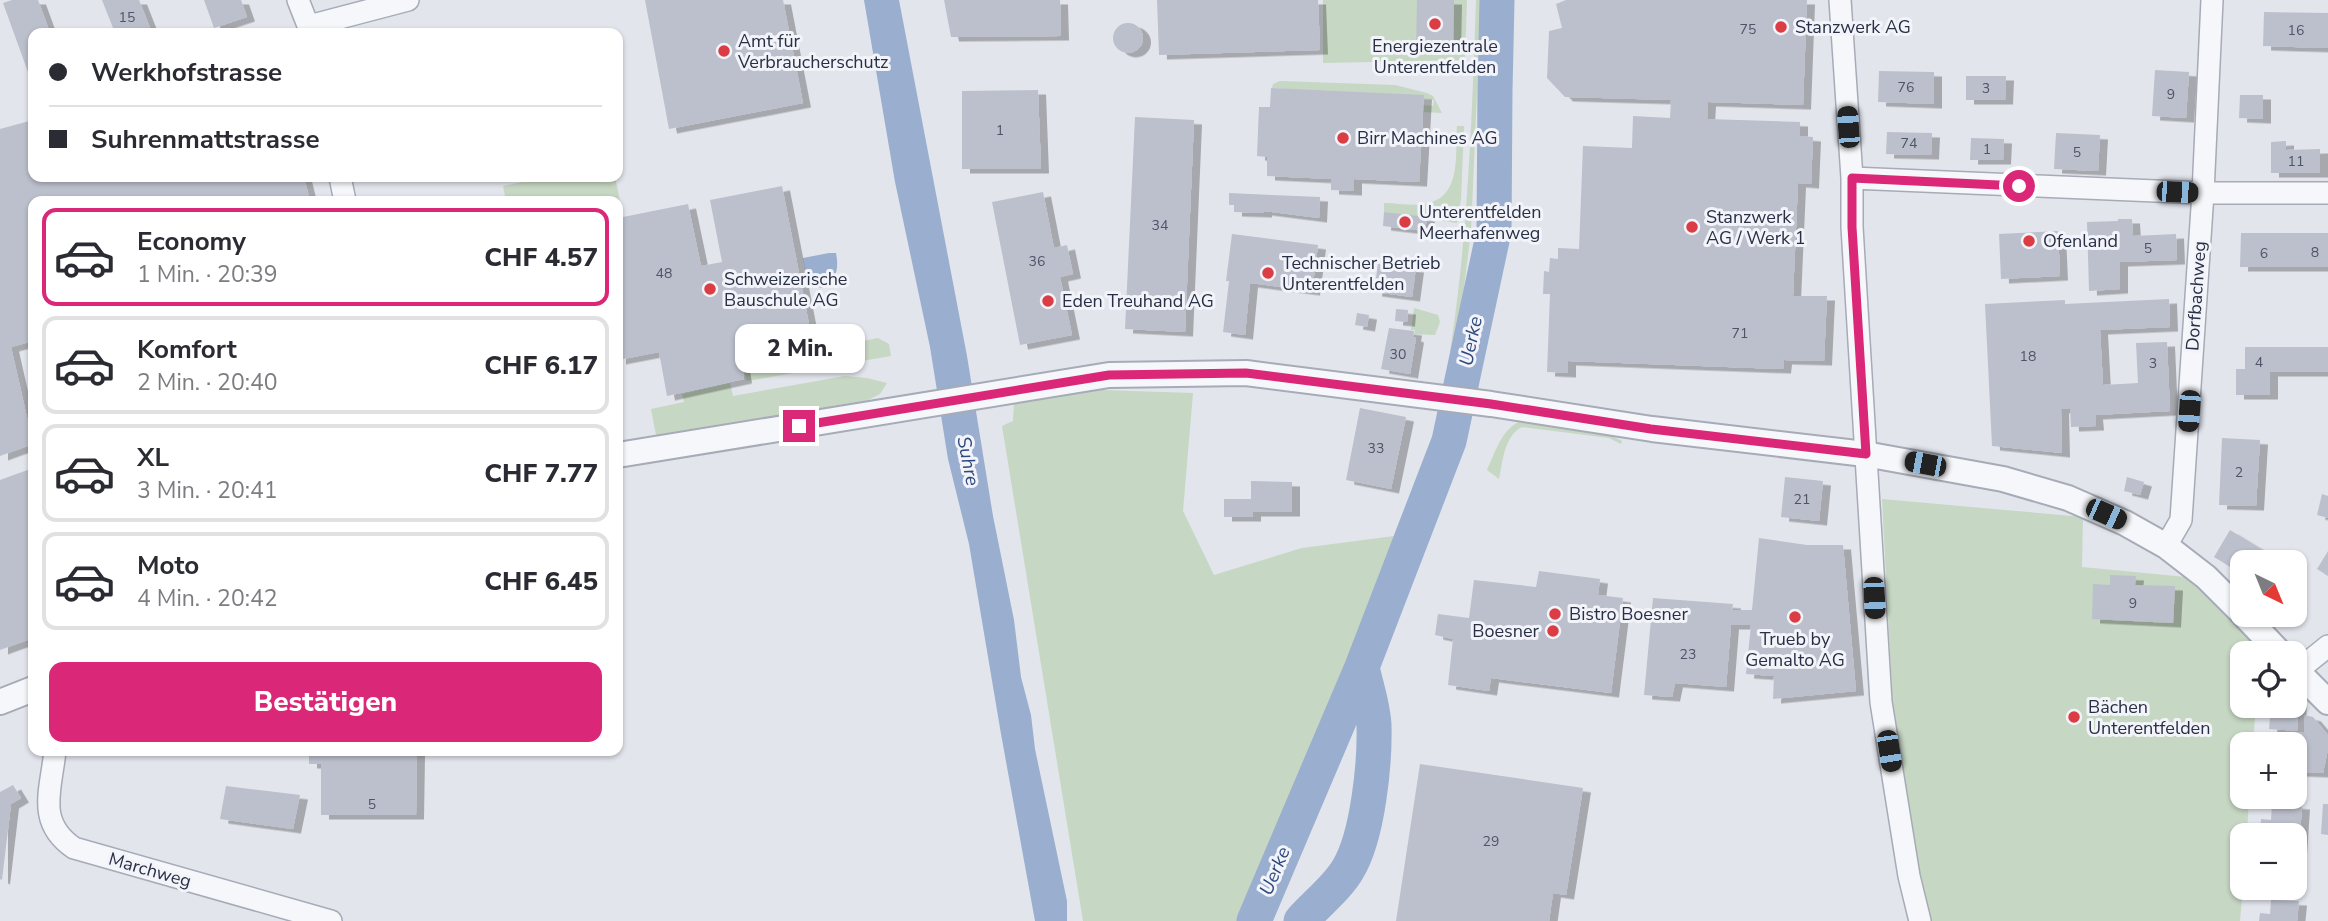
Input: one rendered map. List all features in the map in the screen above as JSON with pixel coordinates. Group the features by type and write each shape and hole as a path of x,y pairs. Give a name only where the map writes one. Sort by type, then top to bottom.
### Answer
{"street":[{"path":"298,0 309,28"},
{"path":"317,28 408,0"},
{"path":"1840,0 1881,702 1909,876 1920,921"},
{"name":"Dorfbachweg","path":"2166,546 2182,520 2203,193 2212,0"},
{"path":"1852,178 2203,193 2328,193"},
{"path":"623,454 1109,375 1246,373 1491,404 1651,429 1866,454 2003,479 2068,498 2125,523 2166,546 2206,577 2230,600"},
{"path":"2256,627 2269,641"},
{"path":"2307,662 2328,646"},
{"path":"2307,681 2328,702"},
{"path":"0,702 28,691"},
{"name":"Marchweg","path":"54,756 48,813 52,828 74,848 331,921"}],"green space":[{"path":"1323,0 1467,0 1465,60 1323,63"},
{"path":"1476,0 1481,0 1471,231 1455,359 1450,352 1465,220"},
{"path":"1280,81 1395,85 1433,96 1442,113 1423,112 1423,105 1433,106 1434,100 1272,88 1273,84"},
{"path":"1457,126 1464,126 1461,199 1457,223 1384,212 1384,203 1424,204 1440,198 1447,191 1455,171"},
{"path":"522,182 616,182 619,196 505,196 503,186"},
{"path":"1414,308 1438,315 1440,322 1435,335 1414,334 1415,330 1411,330"},
{"path":"878,338 889,344 891,356 746,380 743,365"},
{"path":"845,376 887,383 880,394 868,400 656,435 651,409 684,402 682,394 730,383 733,396"},
{"path":"1101,390 1193,393 1183,511 1214,575 1302,548 1402,535 1241,921 1083,921 1002,426 1013,421 1014,403"},
{"path":"1521,421 1607,433 1622,441 1621,444 1609,438 1522,427 1511,436 1499,479 1487,470 1504,435 1514,424"},
{"name":"Bächen Unterentfelden","path":"1882,499 2083,517 2082,567 2186,577 2230,620 2230,627 2237,627 2251,641 2230,641 2230,718 2255,718 2254,732 2230,732 2230,809 2248,809 2248,823 2230,823 2230,900 2242,900 2240,921 1930,921 1909,823 1894,729"}],"water":[{"name":"Suhre","path":"864,0 899,0 967,356 993,516 1014,620 1021,677 1031,715 1035,749 1067,901 1067,921 1035,921 969,544 948,459 930,347 895,182"},
{"path":"836,253 837,269 834,278 822,288 808,284 803,258"}],"building":[{"path":"12,0 38,0 48,28 28,28 28,72 3,3"},
{"path":"102,0 139,0 150,28 113,28"},
{"path":"204,0 241,0 247,17 214,28"},
{"name":"Amt für Verbraucherschutz","path":"645,0 783,0 803,103 669,129"},
{"path":"944,0 1060,0 1061,36 951,37"},
{"path":"1157,0 1318,0 1320,50 1159,55"},
{"name":"Energiezentrale Unterentfelden","path":"1417,0 1454,0 1453,49 1416,48"},
{"path":"1566,0 1807,0 1803,105 1708,102 1707,119 1800,122 1800,136 1813,137 1811,184 1798,183 1793,296 1827,296 1824,361 1784,360 1783,369 1568,361 1568,373 1547,372 1550,294 1543,294 1544,271 1549,272 1550,258 1558,259 1558,248 1579,249 1583,146 1632,148 1633,116 1670,118 1671,100 1565,97 1547,78 1549,31 1562,28 1556,4"},
{"path":"2264,12 2328,13 2328,48 2263,46"},
{"path":"1128,23 1139,27 1143,38 1139,49 1128,53 1117,49 1113,38 1117,27"},
{"path":"2155,70 2189,72 2186,118 2152,116"},
{"path":"1879,71 1934,72 1934,104 1878,102"},
{"path":"1966,76 2006,76 2005,100 1966,100"},
{"path":"1271,88 1424,95 1419,182 1354,179 1354,191 1331,190 1331,179 1267,176 1267,157 1257,156 1259,107 1270,107"},
{"path":"1038,90 1041,169 962,169 962,91"},
{"path":"2240,95 2263,95 2263,119 2239,118"},
{"path":"1135,117 1194,120 1185,332 1125,329"},
{"path":"28,121 28,182 305,182 309,196 28,196 28,342 11,347 28,422 28,446 0,456 0,129"},
{"path":"1887,132 1932,133 1931,155 1886,154"},
{"path":"2056,133 2100,135 2098,171 2054,169"},
{"path":"1971,138 2004,139 2003,160 1970,160"},
{"path":"2286,141 2286,150 2320,149 2320,173 2271,173 2271,142"},
{"name":"Schweizerische Bauschule AG","path":"782,186 809,324 738,338 744,379 667,396 659,352 623,359 623,217 688,204 701,266 722,262 710,200"},
{"path":"1043,192 1054,248 1067,245 1073,274 1060,277 1072,335 1020,345 992,202"},
{"path":"1229,193 1320,197 1319,218 1264,211 1234,212 1234,205 1229,205"},
{"name":"Unterentfelden Meerhafenweg","path":"1384,212 1427,217 1425,231 1383,226"},
{"path":"2132,219 2133,236 2176,234 2177,260 2120,262 2120,289 2089,291 2087,222"},
{"path":"2058,231 2060,276 2001,279 1999,234"},
{"path":"2241,233 2328,233 2328,267 2240,267"},
{"path":"1232,234 1318,245 1312,291 1250,283 1245,335 1223,332"},
{"path":"1378,264 1416,268 1412,297 1374,292"},
{"path":"2169,299 2170,327 2100,330 2103,385 2138,383 2136,343 2167,342 2170,411 2095,415 2096,426 2071,427 2070,408 2061,409 2062,453 1992,446 1985,304 2065,300 2065,304"},
{"path":"1396,309 1408,310 1407,322 1395,321"},
{"path":"1357,313 1369,315 1367,327 1355,325"},
{"path":"1389,328 1414,331 1413,337 1416,338 1410,374 1381,369"},
{"path":"2245,347 2328,347 2328,372 2270,372 2270,395 2236,395 2236,369 2245,369"},
{"path":"1360,408 1406,417 1391,489 1346,480"},
{"path":"2222,438 2260,440 2256,506 2219,505"},
{"path":"28,470 28,640 0,650 0,480"},
{"path":"1785,477 1823,481 1819,521 1781,517"},
{"path":"2127,477 2144,482 2140,495 2124,491"},
{"path":"1251,481 1292,482 1292,512 1253,512 1253,517 1224,517 1224,499 1251,499"},
{"path":"2322,494 2328,496 2328,518 2317,515"},
{"path":"2230,530 2263,550 2230,550 2230,567 2214,557"},
{"path":"1759,538 1807,545 1843,545 1856,691 1773,699 1774,676 1746,674 1751,625 1731,625 1726,687 1675,683 1672,697 1644,695 1653,598 1733,604 1732,610 1752,610"},
{"path":"2328,551 2328,576 2317,569"},
{"path":"1539,571 1600,579 1598,595 1623,598 1611,693 1491,678 1489,691 1448,685 1453,639 1435,635 1438,614 1469,618 1474,580 1536,587"},
{"path":"2110,575 2136,576 2135,585 2175,586 2173,623 2092,619 2093,584 2110,585"},
{"path":"2307,716 2313,717 2328,735 2323,773 2307,772 2307,732 2304,732"},
{"path":"2270,718 2298,718 2297,731 2269,729"},
{"path":"309,756 417,756 416,815 321,815 321,764 309,764"},
{"path":"1420,764 1583,788 1566,895 1553,893 1549,921 1396,921"},
{"path":"13,785 21,798 11,804 2,880 0,792"},
{"path":"226,786 300,795 293,829 220,819"},
{"path":"2323,804 2328,804 2328,835 2321,834"},
{"path":"2272,809 2302,809 2301,823 2261,823 2261,819 2271,820"},
{"path":"2271,900 2299,901 2297,921 2259,921 2260,913 2270,914"}],"waterway":[{"name":"Uerke","path":"1254,921 1362,667 1449,441 1494,231 1497,0"},
{"name":"Uerke","path":"1301,921 1344,876 1361,838 1371,779 1374,725 1362,667"}],"place":[{"name":"Energiezentrale Unterentfelden","path":"1435,24"},
{"name":"Stanzwerk AG","path":"1781,27"},
{"name":"Amt für Verbraucherschutz","path":"724,51"},
{"name":"Birr Machines AG","path":"1343,138"},
{"name":"Unterentfelden Meerhafenweg","path":"1405,222"},
{"name":"Stanzwerk AG / Werk 1","path":"1692,227"},
{"name":"Ofenland","path":"2029,241"},
{"name":"Technischer Betrieb Unterentfelden","path":"1268,273"},
{"name":"Schweizerische Bauschule AG","path":"710,289"},
{"name":"Eden Treuhand AG","path":"1048,301"},
{"name":"Bistro Boesner","path":"1555,614"},
{"name":"Trueb by Gemalto AG","path":"1795,617"},
{"name":"Boesner","path":"1553,631"},
{"name":"Bächen Unterentfelden","path":"2074,717"}],"route":[{"path":"799,426 1109,375 1246,373 1491,404 1651,429 1866,454 1852,227 1852,178 2019,186"}]}
